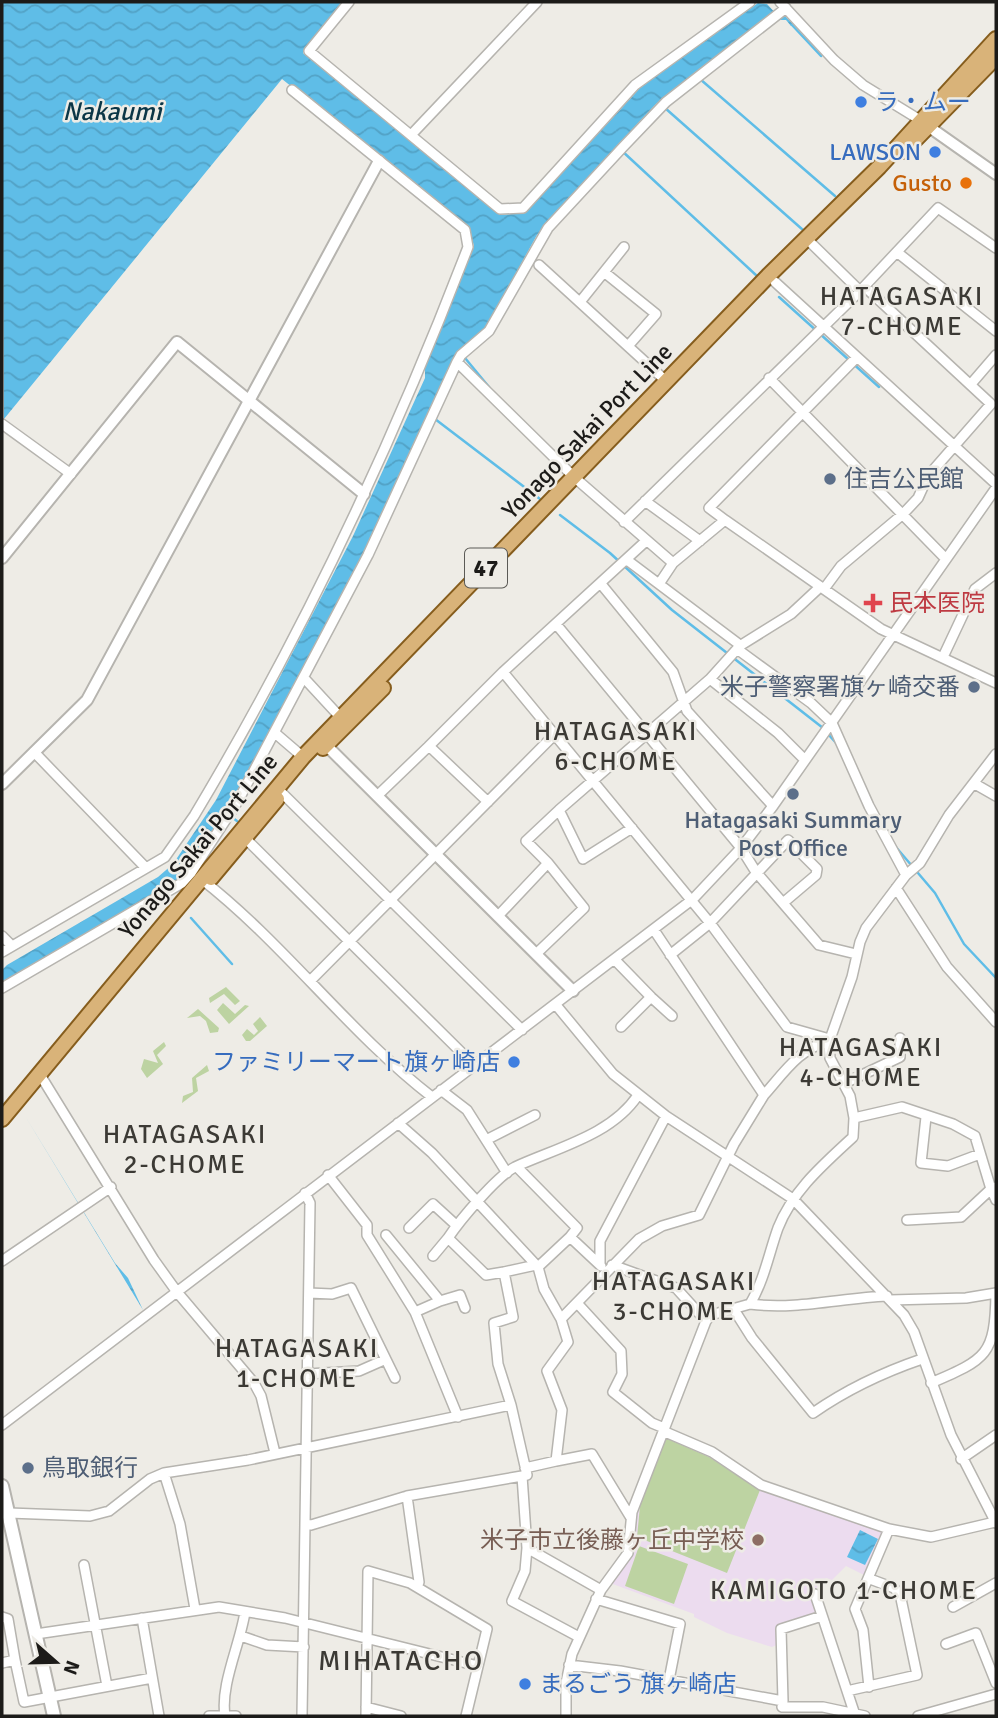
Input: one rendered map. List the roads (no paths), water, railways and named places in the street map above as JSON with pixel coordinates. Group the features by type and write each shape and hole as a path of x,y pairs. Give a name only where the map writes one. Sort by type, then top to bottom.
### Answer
{"main road":[{"name":"Yonago Sakai Port Line","path":"2,1119 41,1076 303,757 323,742 340,716 812,244 925,124 996,40"},
{"name":"Yonago Sakai Port Line","path":"203,880 246,839 323,742 577,480 666,381 879,167 996,57"},
{"name":"Yonago Sakai Port Line","path":"2,1132 41,1076"},
{"path":"2,1486 8,1523 54,1716"}],"street":[{"path":"349,2 309,51 500,209 523,208 635,85 750,2"},
{"path":"411,135 537,2"},
{"path":"2,988 187,879 228,819 304,678 378,536 461,355 489,331 548,228 620,149 657,110 783,5 834,60 863,85 996,174"},
{"path":"2,952 165,857 220,773 364,494 429,351 468,247 465,230 292,90"},
{"path":"2,784 87,700 379,161"},
{"path":"624,522 824,327 939,208 996,248"},
{"path":"536,954 584,908 548,863 526,841 645,733 710,679 738,647 791,614 822,588 841,566 903,514 918,498 928,476 991,404 812,244"},
{"path":"580,302 624,247"},
{"path":"898,253 996,331"},
{"path":"539,265 666,381"},
{"path":"604,272 656,314 628,346"},
{"path":"2,1425 693,900 741,848 773,806 995,490 954,446 775,282"},
{"path":"2,558 177,342 364,494"},
{"path":"971,384 996,355"},
{"path":"857,357 709,508 893,635 996,682"},
{"path":"457,362 577,480 673,562"},
{"path":"769,378 946,559"},
{"path":"2,424 71,474"},
{"path":"645,501 700,541"},
{"path":"659,584 673,562 725,520"},
{"path":"377,796 503,673 646,541"},
{"path":"627,560 811,703 832,723 869,806 906,875"},
{"path":"943,657 975,589 996,573"},
{"path":"601,584 673,672 687,711 773,806"},
{"path":"556,624 741,848 756,872 819,944 856,954"},
{"path":"503,673 693,900 787,1027 826,1038 829,1042"},
{"path":"304,678 340,716"},
{"path":"710,679 778,733 805,760"},
{"path":"275,733 303,757"},
{"path":"310,981 554,735"},
{"path":"323,742 573,991"},
{"path":"429,746 488,802"},
{"path":"34,752 146,868"},
{"path":"750,1304 757,1293 779,1226 793,1199 853,1137 855,1118 845,1083 830,1058 829,1042 866,928 906,875 920,863 948,815 996,754"},
{"path":"975,784 996,796"},
{"path":"282,793 522,1030"},
{"path":"559,810 583,859 632,828"},
{"path":"246,839 474,1065"},
{"path":"670,955 710,923 788,840 817,869 816,875 783,903"},
{"path":"498,916 548,863"},
{"path":"203,880 310,981 400,1072 432,1097"},
{"path":"896,888 947,967 996,1022"},
{"path":"654,930 764,1095"},
{"path":"2,936 12,946"},
{"path":"615,960 672,1016"},
{"path":"621,1027 651,997"},
{"path":"556,1005 613,1073 638,1095 793,1199 889,1298 914,1332 961,1459 992,1505 996,1523 931,1537 889,1530 761,1485 712,1452 652,1423 613,1392 622,1374 621,1351 577,1303"},
{"path":"845,1083 900,1057 900,1038"},
{"path":"561,1318 606,1267 653,1231 699,1215 727,1157 764,1095 801,1056 829,1042"},
{"path":"41,1076 177,1292 254,1383 261,1396 275,1453"},
{"path":"441,1090 467,1110 507,1173"},
{"path":"433,1256 456,1225 507,1173 619,1119 638,1095"},
{"path":"855,1118 902,1107 953,1124 975,1136 996,1200"},
{"path":"486,1140 535,1115"},
{"path":"606,1267 600,1241 666,1116"},
{"path":"926,1117 921,1163 948,1166 980,1154"},
{"path":"398,1122 432,1153 537,1266 544,1289 561,1318 568,1342 547,1371 562,1410 556,1435 556,1461"},
{"path":"448,1238 486,1275 537,1266 570,1237 577,1228 517,1167"},
{"path":"328,1175 367,1225 368,1235 415,1312 458,1416"},
{"path":"2,1261 111,1188"},
{"path":"907,1220 961,1217 994,1188"},
{"path":"302,1716 310,1203 305,1193"},
{"path":"409,1228 433,1204 456,1225"},
{"path":"386,1236 440,1301"},
{"path":"570,1237 606,1267 676,1288 706,1321"},
{"path":"504,1272 513,1317 494,1323 498,1364 511,1405 524,1472 527,1548 525,1571 512,1601 579,1637"},
{"path":"309,1293 332,1294 351,1288 383,1360"},
{"path":"566,1716 569,1665 579,1637 598,1594 628,1553 631,1518 663,1429 706,1321 711,1315 750,1304 788,1308 845,1298 965,1298 996,1293 996,1332 981,1359 931,1383"},
{"path":"415,1312 460,1295 465,1308"},
{"path":"733,1308 752,1338 813,1413 893,1369 922,1359"},
{"path":"307,1374 359,1371 387,1358 395,1378"},
{"path":"8,1523 90,1516 109,1511 150,1479 164,1472 248,1460 511,1405"},
{"path":"961,1459 996,1435"},
{"path":"305,1524 311,1525 407,1496 524,1472 556,1461 592,1454 631,1518"},
{"path":"164,1472 180,1524 195,1609"},
{"path":"407,1496 419,1582 417,1587"},
{"path":"869,1687 863,1630 855,1609 870,1580 868,1574 889,1530"},
{"path":"527,1548 598,1594 680,1623 669,1680"},
{"path":"84,1565 107,1686"},
{"path":"401,1716 366,1712 368,1571 417,1587 487,1629 466,1716"},
{"path":"847,1691 917,1675 900,1594 894,1588 870,1580"},
{"path":"953,1606 996,1583"},
{"path":"815,1594 855,1714"},
{"path":"36,1634 219,1607 304,1623 478,1666"},
{"path":"224,1715 222,1698 245,1612"},
{"path":"781,1708 781,1629 822,1616"},
{"path":"2,1617 8,1619 24,1702 152,1678"},
{"path":"142,1618 159,1716"},
{"path":"946,1644 976,1633 996,1683"},
{"path":"240,1636 267,1645 304,1647"},
{"path":"2,1663 15,1660"},
{"path":"569,1665 669,1680 781,1708 813,1706 865,1716"},
{"path":"918,1716 996,1694"},
{"path":"209,1716 236,1716"}],"water":[{"name":"Nakaumi","path":"2,2 344,2 303,53 500,215 525,213 640,88 758,3 767,4 779,17 786,17 793,24 791,26 786,20 775,20 771,14 656,104 537,235 488,328 457,352 376,530 228,811 188,871 165,889 2,983 2,970 7,965 158,877 173,864 216,800 353,536 425,378 425,365 474,246 469,229 282,79 4,419"},
{"path":"25,1116 115,1263 128,1278 143,1310"},
{"path":"860,1530 878,1539 865,1565 847,1557"}],"waterway":[{"path":"792,25 821,56"},
{"path":"700,79 835,196"},
{"path":"665,108 803,230"},
{"path":"621,150 757,276"},
{"path":"779,297 879,387"},
{"path":"465,358 489,387"},
{"path":"435,419 540,499"},
{"path":"560,515 610,553 672,610 823,728"},
{"path":"827,733 837,744"},
{"path":"233,818 237,821"},
{"path":"895,846 935,893 964,944 996,978"},
{"path":"191,918 232,964"}],"place":[{"name":"ラ・ムー","path":"861,102"},
{"name":"LAWSON","path":"935,152"},
{"name":"Gusto","path":"966,183"},
{"name":"住吉公民館","path":"830,479"},
{"name":"民本医院","path":"873,603"},
{"name":"米子警察署旗ヶ崎交番","path":"974,687"},
{"name":"Hatagasaki Summary Post Office","path":"793,794"},
{"name":"ファミリーマート旗ヶ崎店","path":"514,1062"},
{"name":"鳥取銀行","path":"28,1468"},
{"name":"米子市立後藤ヶ丘中学校","path":"758,1540"},
{"name":"まるごう 旗ヶ崎店","path":"525,1684"}],"district":[{"name":"HATAGASAKI 7-CHOME","path":"902,312"},
{"name":"HATAGASAKI 6-CHOME","path":"616,747"},
{"name":"HATAGASAKI 4-CHOME","path":"861,1063"},
{"name":"HATAGASAKI 2-CHOME","path":"185,1150"},
{"name":"HATAGASAKI 3-CHOME","path":"674,1297"},
{"name":"HATAGASAKI 1-CHOME","path":"297,1364"},
{"name":"KAMIGOTO 1-CHOME","path":"844,1591"},
{"name":"MIHATACHO","path":"401,1661"}]}
